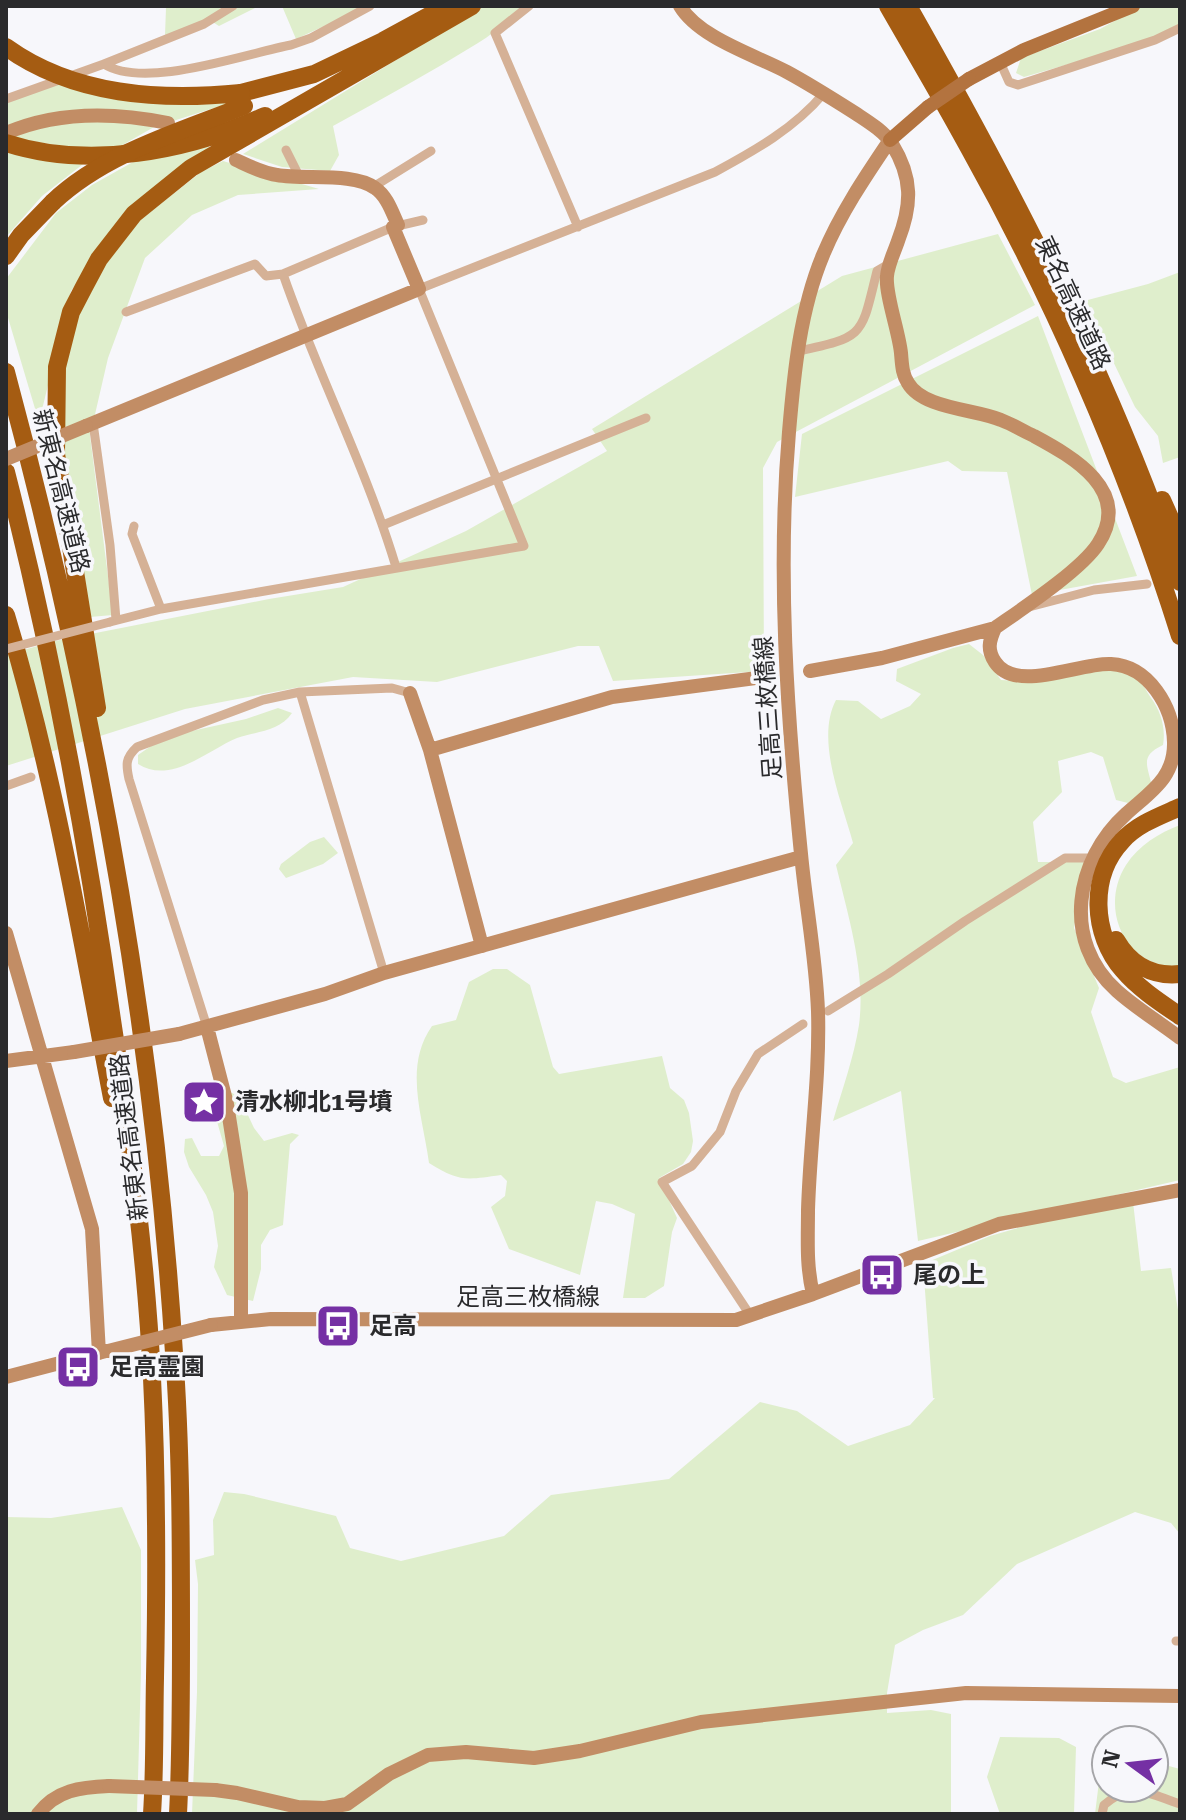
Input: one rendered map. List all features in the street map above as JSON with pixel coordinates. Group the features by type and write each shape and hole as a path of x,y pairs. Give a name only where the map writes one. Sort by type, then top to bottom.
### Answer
{"highway":[{"path":"6,256 21,235 53,202 76,183 128,153 242,100 314,74 447,6"},
{"path":"140,1028 121,851 56,454 57,367 71,312 99,259 134,214 191,168 472,6"},
{"name":"東名高速道路","path":"888,6 983,173 1069,349 1117,460 1180,636"},
{"name":"東名高速道路","path":"908,6 1020,210 1078,329 1130,447 1180,582"},
{"path":"6,47 57,74 109,90 242,100"},
{"path":"6,143 45,151 101,156 176,146 252,122 326,90"},
{"path":"1020,210 1084,326 1180,540"},
{"name":"新東名高速道路","path":"6,372 47,531 85,709 118,885 157,1160 173,1340 181,1562 178,1814"},
{"name":"新東名高速道路","path":"6,472 62,718 98,920 125,1106 151,1374 157,1564 152,1814"},
{"path":"1173,614 1180,652"},
{"path":"6,615 29,692 64,848 114,1109 151,1374"},
{"path":"1180,807 1142,824 1121,841 1106,866 1098,895 1099,924 1107,948 1123,971 1180,1016"},
{"path":"1180,817 1154,828 1124,855 1111,879 1108,908 1113,933 1131,960 1161,975 1180,974"}],"main road":[{"path":"890,140 928,107 969,79 1000,62 1133,6"}],"street":[{"path":"6,99 204,24 233,6"},
{"path":"104,64 114,71 147,75 291,45 370,6"},
{"path":"529,6 495,33 578,227"},
{"path":"680,6 704,29 824,93 865,119 890,140 904,166 909,194 909,208 889,264 887,283 908,384 917,394 930,401 1001,420 1070,455 1090,473 1106,498 1109,509 1098,544 1080,563 995,628 882,658 810,671"},
{"path":"1000,62 1009,82 1018,85 1141,45 1180,28"},
{"path":"6,459 419,289 715,172 782,132 824,93"},
{"path":"6,133 58,118 91,115 127,116 168,123"},
{"name":"足高三枚橋線","path":"813,1294 807,1270 809,1182 818,1068 818,1010 814,952 801,857 783,617 782,512 790,417 808,304 823,256 863,180 890,140"},
{"path":"286,150 300,178"},
{"path":"373,187 431,151"},
{"path":"126,312 255,264 266,276 283,274 398,225 383,195 373,187 352,180 275,175 236,160"},
{"path":"393,227 423,220"},
{"path":"6,649 161,609 524,546 393,227"},
{"path":"799,351 848,339 858,330 864,320 877,271 889,264"},
{"path":"283,274 304,337 383,525 396,567"},
{"path":"383,525 646,418"},
{"path":"90,424 110,545 113,621"},
{"path":"134,526 132,534 161,609"},
{"path":"1021,609 1094,590 1147,584"},
{"path":"995,628 989,642 991,655 999,668 1010,674 1027,677 1111,664 1132,669 1144,677 1165,705 1174,741 1168,773 1159,786 1115,825 1091,858 1081,902 1081,922 1092,957 1101,973 1116,990 1180,1038"},
{"path":"430,750 612,697 772,676"},
{"path":"241,1321 241,1193 227,1104 207,1027 126,764 130,754 137,747 263,700 300,692 392,688 410,693 430,750 482,946"},
{"path":"300,692 384,973"},
{"path":"6,786 31,777"},
{"path":"6,1061 74,1052 207,1027 325,994 384,973 801,857"},
{"path":"828,1011 1065,858 1091,858"},
{"path":"6,933 92,1229 104,1352"},
{"path":"750,1315 662,1182 692,1166 720,1132 744,1074 758,1054 803,1024"},
{"name":"足高三枚橋線","path":"6,1377 211,1325 241,1321 364,1318 736,1320 999,1224 1180,1190"},
{"path":"38,1814 58,1796 77,1788 109,1786 215,1790 298,1807 325,1808 347,1804 389,1774 428,1755 466,1752 534,1758 580,1751 701,1722 966,1693 1180,1696"},
{"path":"1102,1814 1104,1805 1123,1791 1145,1792 1180,1804"}],"green space":[{"path":"259,6 219,26 211,21 165,35 166,8"},
{"path":"282,6 368,6 296,39"},
{"path":"484,6 534,6 460,54 333,126 339,155 330,171 282,167 243,154"},
{"path":"1142,6 1180,6 1180,28 1159,38 1024,77 1016,73 1021,58 1100,29"},
{"path":"59,82 233,102 154,127 112,151 6,137 6,98"},
{"path":"208,145 211,152 102,250 71,291 39,422 6,311 6,279 56,213 92,185 133,162"},
{"path":"6,150 87,161 42,196 6,237"},
{"path":"223,161 319,189 238,195 192,215 145,258 108,358 90,436 113,615 90,617 58,448 61,379 79,295 125,232 201,172"},
{"path":"998,234 1035,305 777,442 763,468 764,671 613,681 599,646 578,646 437,682 353,677 185,709 6,766 6,655 55,641 343,587 466,531 607,451 592,429 842,276"},
{"path":"1180,272 1180,457 1163,463 1158,436 1135,407 1084,301"},
{"path":"1038,316 1137,576 1032,595 1007,472 962,471 948,461 795,497 802,434"},
{"path":"969,644 983,655 1001,680 1092,670 1125,672 1139,679 1160,714 1163,745 1151,753 1147,761 1152,786 1128,803 1116,800 1103,757 1091,752 1058,761 1062,792 1033,822 1038,862 1085,862 1074,928 1099,988 1091,1012 1113,1077 1126,1083 1180,1067 1180,1180 918,1241 901,1091 833,1121 854,1049 861,1005 855,944 836,865 853,843 832,771 828,733 836,700 858,701 881,719 910,706 921,694 896,681 897,669"},
{"path":"278,708 292,713 281,724 237,738 189,763 163,770 138,764 138,755 151,746 187,732 246,719"},
{"path":"1180,825 1180,966 1161,965 1145,958 1122,934 1115,900 1118,882 1137,851 1150,840"},
{"path":"324,837 338,853 323,864 286,878 279,869 281,864 310,842"},
{"path":"493,969 507,969 530,985 553,1067 559,1074 662,1056 670,1088 684,1100 693,1141 691,1152 683,1164 659,1178 677,1218 664,1286 645,1298 623,1298 635,1214 596,1201 580,1275 509,1249 491,1207 505,1196 507,1181 501,1175 463,1178 429,1163 417,1093 418,1058 423,1042 432,1026 456,1020 469,982"},
{"path":"225,1090 239,1096 254,1128 264,1141 292,1133 299,1135 290,1144 283,1225 270,1230 261,1245 261,1269 253,1301 227,1295 214,1267 218,1246 213,1212 184,1152 185,1139 192,1138 201,1156 219,1156 224,1146 214,1111 216,1093"},
{"path":"1133,1202 1141,1271 1171,1268 1180,1322 1180,1534 1171,1523 1135,1512 1017,1564 963,1615 923,1630 895,1645 887,1713 931,1710 951,1714 951,1814 292,1814 286,1805 289,1814 192,1814 197,1692 198,1584 195,1560 214,1555 213,1520 224,1492 336,1516 350,1548 401,1561 504,1536 551,1495 669,1479 760,1402 797,1411 848,1446 910,1425 935,1398 923,1264 990,1236 1042,1221"},
{"path":"122,1507 141,1550 137,1814 6,1814 6,1517 51,1518"},
{"path":"1000,1737 1059,1738 1076,1747 1074,1814 1000,1814 987,1777"},
{"path":"1170,1766 1180,1769 1180,1814 1095,1814 1096,1804 1170,1804"}],"place":[{"name":"清水柳北1号墳","path":"204,1102"},
{"name":"尾の上","path":"882,1275"},
{"name":"足高","path":"338,1326"},
{"name":"足高霊園","path":"78,1367"}]}
